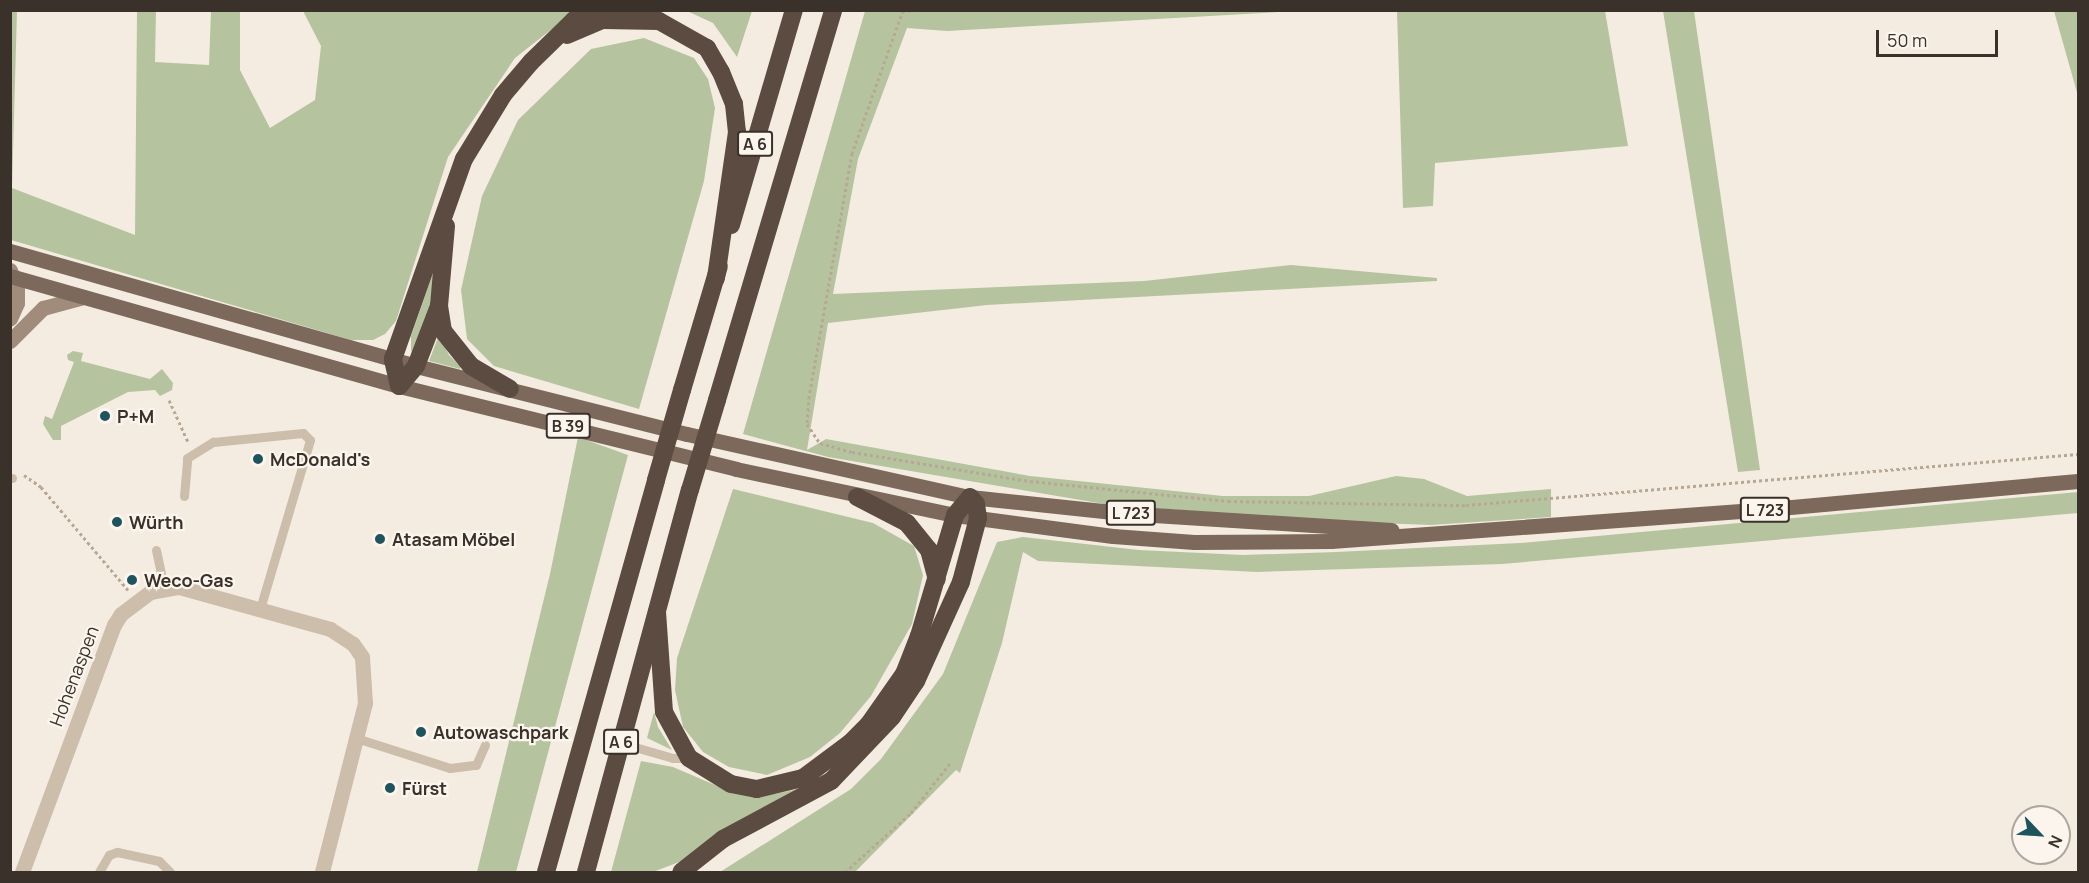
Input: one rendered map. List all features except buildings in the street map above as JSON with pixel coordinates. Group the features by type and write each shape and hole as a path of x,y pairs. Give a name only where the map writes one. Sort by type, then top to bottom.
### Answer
{"highway":[{"path":"399,386 393,359 448,201 484,123 524,70 574,20 590,10"},
{"name":"A 6","path":"546,873 656,480 794,10"},
{"name":"A 6","path":"586,873 690,490 833,10"},
{"path":"554,40 603,20 638,18 659,21 706,48 734,104 737,132 716,278"},
{"path":"448,201 439,306 443,331 471,366 510,389"},
{"path":"399,386 416,366 439,306"},
{"path":"856,497 907,524 929,550 937,581"},
{"path":"657,612 664,711 689,758 731,784 757,789 803,778 820,768 869,724 904,674 937,581 955,515 970,497 976,504 978,518 961,582 916,681 892,717 831,781 723,839 681,873"}],"main road":[{"name":"B 39","path":"10,251 416,366 687,434 932,488"},
{"name":"B 39","path":"11,276 399,386 856,497"},
{"name":"L 723","path":"856,497 1042,528 1194,542 1331,541 1451,534 2079,481"},
{"name":"L 723","path":"932,488 970,497 1122,513 1451,534"}],"street":[{"path":"10,319 17,303 11,276 28,256"},
{"path":"10,341 43,308 84,297"},
{"name":"Hohenaspen","path":"22,873 114,625 121,614 150,592 179,587 337,632 353,644 362,657 366,675 365,703 322,873"}],"lane":[{"path":"184,496 187,458 213,442 303,433 310,440 260,609"},
{"path":"156,550 164,590"},
{"path":"357,738 450,768 476,765 485,745"},
{"path":"621,743 673,758 689,758"},
{"path":"99,873 109,855 117,852 159,861 170,873"}],"path":[{"path":"920,10 902,11 852,153 809,396 807,424 820,443 852,453 1030,481 1228,501 1466,505 2079,454"},
{"path":"2051,10 2062,10"},
{"path":"169,400 194,454"},
{"path":"23,474 41,487 138,602"},
{"path":"845,873 911,813 950,763"}],"green space":[{"path":"11,11 17,11 12,188 135,235 137,11 156,11 155,62 209,65 211,11 240,11 240,70 270,128 315,100 321,46 303,11 575,11 515,58 448,157 396,321 385,334 373,340 351,340 11,240"},
{"path":"687,11 752,11 737,57 713,23"},
{"path":"865,11 1296,11 947,31 907,28 858,159 833,294 1144,281 1291,265 1437,278 1437,281 987,305 828,323 807,450 826,439 1030,476 1223,496 1309,496 1396,476 1424,479 1467,496 1551,489 1551,517 1431,525 1349,522 1110,505 828,457 743,434"},
{"path":"1397,11 1605,11 1628,146 1435,163 1433,206 1403,208"},
{"path":"1663,11 1694,11 1760,470 1738,472"},
{"path":"2054,11 2078,11 2078,96"},
{"path":"644,38 694,58 708,79 715,108 704,181 639,409 494,366 467,339 461,290 482,196 518,120 591,49"},
{"path":"439,272 421,340 411,352 411,336 433,273"},
{"path":"439,335 449,355 461,367 460,369 429,361"},
{"path":"73,351 83,353 81,361 150,379 162,369 173,383 172,390 160,396 155,390 128,392 61,426 61,440 53,440 43,424 45,416 52,419 74,362 68,360 67,355"},
{"path":"578,437 628,455 516,872 477,872 550,574"},
{"path":"733,489 873,523 914,546 923,575 912,624 871,696 840,733 810,757 767,775 729,767 703,752 683,727 675,690 677,658"},
{"path":"2078,492 2078,513 1502,564 1257,572 1038,561 1023,552 1002,643 960,773 956,770 855,872 720,872 851,789 881,759 943,674 997,542 1023,537 1139,550 1243,555 1336,552 1520,543"},
{"path":"654,712 658,727 672,750 647,738"},
{"path":"641,761 673,767 729,791 774,794 799,789 687,859 653,872 611,872"}],"place":[{"name":"P+M","path":"105,416"},
{"name":"McDonald's","path":"258,459"},
{"name":"Würth","path":"117,522"},
{"name":"Atasam Möbel","path":"380,539"},
{"name":"Weco-Gas","path":"132,580"},
{"name":"Autowaschpark","path":"421,732"},
{"name":"Fürst","path":"390,788"}]}
